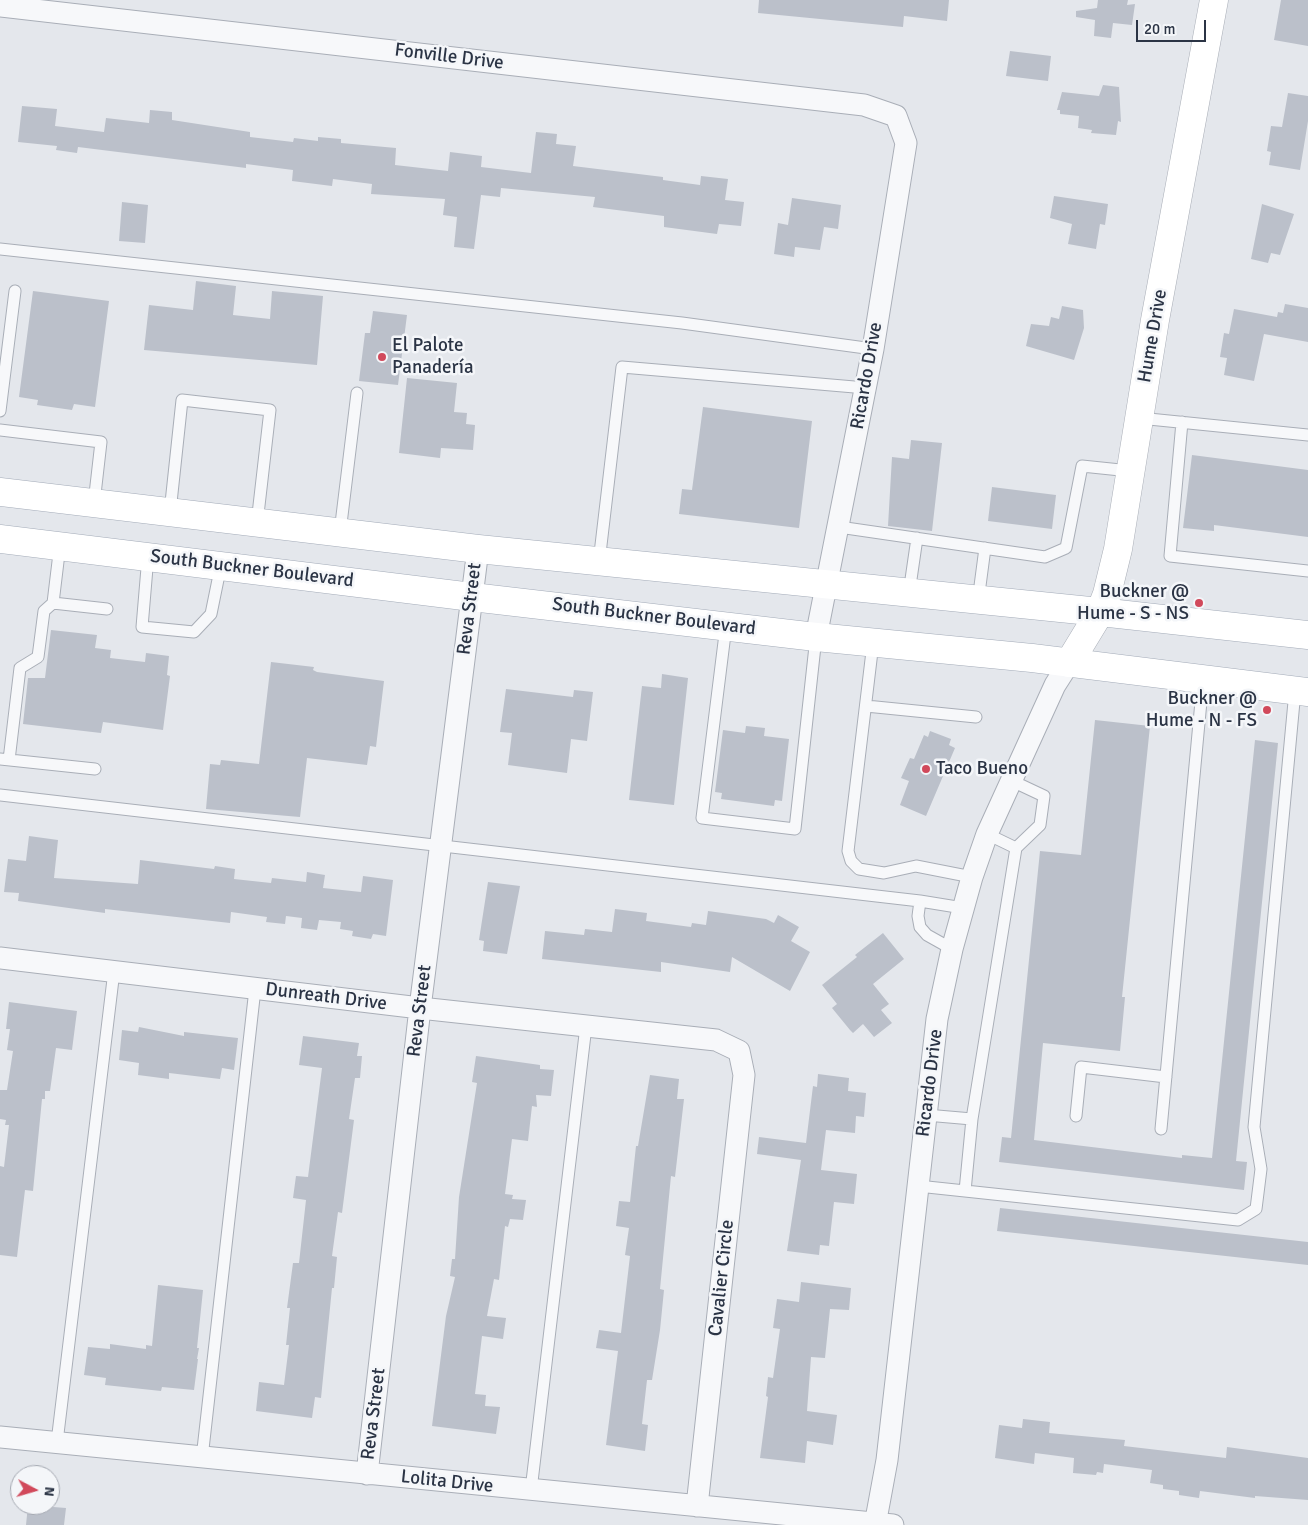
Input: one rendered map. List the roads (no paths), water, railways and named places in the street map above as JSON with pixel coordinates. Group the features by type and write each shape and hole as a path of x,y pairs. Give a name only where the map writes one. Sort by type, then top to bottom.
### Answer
{"main road":[{"name":"Hume Drive","path":"1069,663 1100,612 1107,594 1118,549 1139,418 1214,0"},
{"path":"0,492 478,549 1308,635"},
{"name":"South Buckner Boulevard","path":"0,538 472,597 1069,663 1301,692"}],"street":[{"name":"Fonville Drive","path":"0,6 854,104 896,116"},
{"name":"Ricardo Drive","path":"816,636 866,388 906,143 896,116"},
{"name":"Reva Street","path":"367,1474 420,1008 478,549"},
{"name":"Ricardo Drive","path":"881,1524 937,1019 952,949 972,877 987,834 1055,685 1069,663"},
{"name":"Dunreath Drive","path":"0,958 420,1008 716,1040 739,1050"},
{"name":"Cavalier Circle","path":"697,1506 744,1075 739,1050"},
{"name":"Lolita Drive","path":"0,1437 881,1524"}],"lane":[{"path":"0,249 682,323 873,349"},
{"path":"0,412 15,291"},
{"path":"600,562 622,367 866,388"},
{"path":"340,532 357,393"},
{"path":"170,512 182,400 270,410 258,523"},
{"path":"1139,418 1308,436"},
{"path":"1182,422 1170,556 1308,571"},
{"path":"0,430 101,442 94,503"},
{"path":"839,527 1045,557 1066,548 1082,466 1130,471"},
{"path":"909,594 917,538"},
{"path":"60,545 53,603 44,611 38,657 20,668 5,760 95,769"},
{"path":"978,601 985,548"},
{"path":"148,556 142,627 194,632 211,614 221,565"},
{"path":"53,603 107,609"},
{"path":"726,625 702,818 795,829 816,636"},
{"path":"873,642 848,851 851,861 859,869 884,873 916,866 972,877"},
{"path":"1161,1129 1203,680"},
{"path":"918,1186 1238,1220 1256,1209 1261,1169 1254,1127 1301,692"},
{"path":"866,706 976,717"},
{"path":"964,1191 972,1119 1016,848 1040,825 1044,796 1010,780"},
{"path":"0,795 920,901 963,908"},
{"path":"987,834 1016,848"},
{"path":"920,901 918,916 920,927 927,935 952,949"},
{"path":"57,1442 114,971"},
{"path":"202,1458 255,989"},
{"path":"531,1490 586,1026"},
{"path":"1076,1116 1081,1067 1166,1077"},
{"path":"926,1115 972,1119"}],"place":[{"name":"El Palote Panadería","path":"382,357"},
{"name":"Buckner @ Hume - S - NS","path":"1199,603"},
{"name":"Buckner @ Hume - N - FS","path":"1267,710"},
{"name":"Taco Bueno","path":"926,769"}]}
